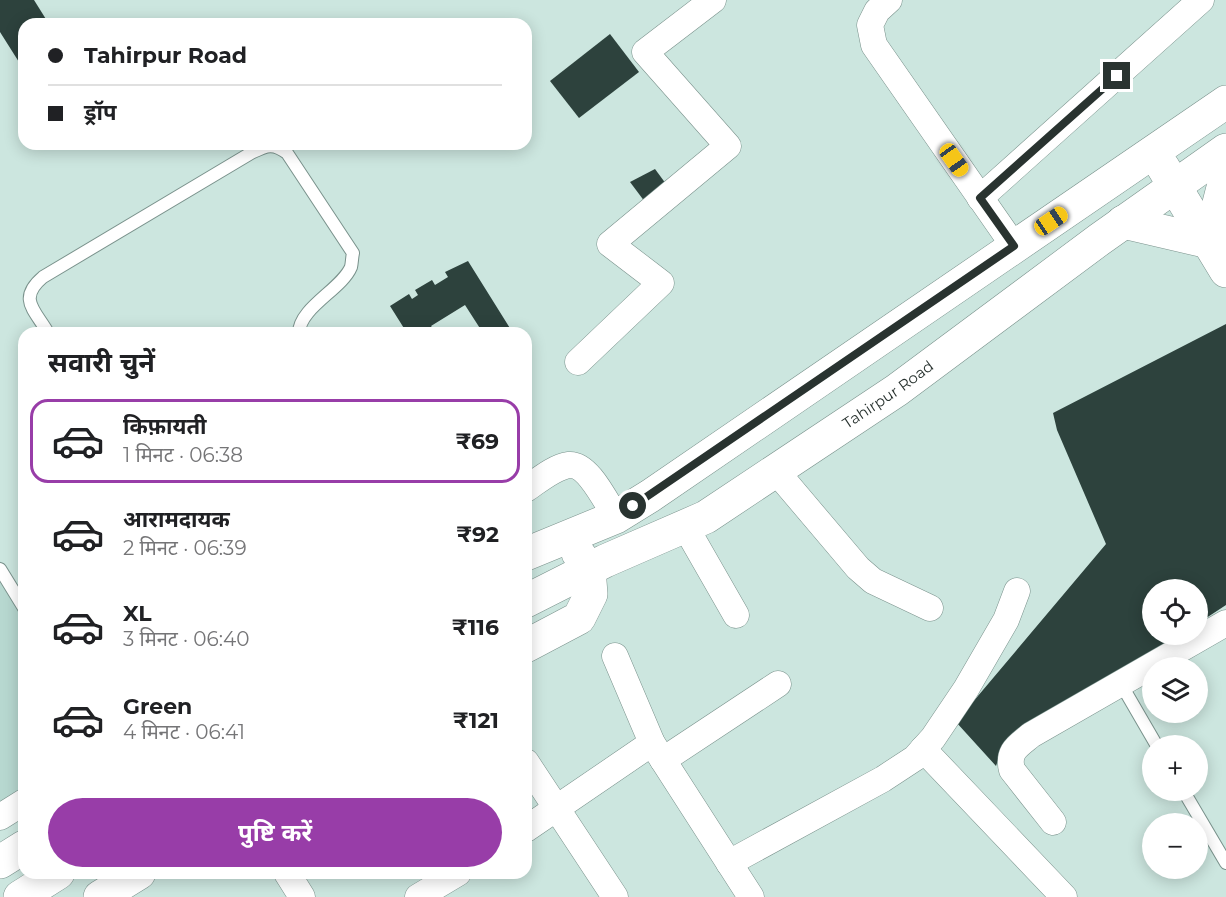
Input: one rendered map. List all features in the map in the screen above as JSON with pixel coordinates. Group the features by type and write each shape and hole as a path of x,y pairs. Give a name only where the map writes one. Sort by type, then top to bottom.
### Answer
{"main road":[{"path":"532,551 616,516 650,496 1226,102"},
{"name":"Tahirpur Road","path":"532,598 589,569 706,516 897,390 1123,222 1226,150"},
{"path":"1154,152 1226,271"},
{"path":"1209,242 1226,176"},
{"path":"1123,222 1209,242"},
{"path":"532,643 579,618 591,594 589,569 568,536"},
{"path":"0,862 18,852"},
{"path":"20,897 45,879"},
{"path":"100,897 129,879"}],"street":[{"path":"578,362 661,283 610,243 728,146 645,52 713,0"},
{"path":"890,0 877,11 870,25 874,45 1014,246"},
{"path":"980,198 1202,0"},
{"path":"532,485 556,470 568,465 577,466 594,482 616,516"},
{"path":"775,470 858,568 873,581 930,608"},
{"path":"685,526 735,615"},
{"path":"729,863 883,779 915,758 933,738 966,689 1006,620 1017,591"},
{"path":"1053,822 1012,771 1010,760 1015,749 1031,735 1226,622"},
{"path":"615,656 658,751 751,897"},
{"path":"532,825 778,684"},
{"path":"923,749 1064,897"},
{"path":"532,771 615,897"},
{"path":"0,817 18,806"},
{"path":"291,879 302,897"},
{"path":"418,897 453,884"}],"lane":[{"path":"44,327 34,311 29,296 32,287 38,282 72,258 257,150"},
{"path":"282,150 287,153 353,253 351,268 306,314 298,327"},
{"path":"0,569 18,598"},
{"path":"1121,684 1151,735"},
{"path":"1190,801 1226,863"}],"shaded area":[{"path":"0,561 18,589 18,799 0,810"}],"building":[{"path":"0,0 34,0 45,18 18,18 18,60 0,32"},
{"path":"610,34 639,72 579,118 550,81"},
{"path":"655,169 669,188 648,206 630,182"},
{"path":"468,261 509,327 479,327 465,305 432,327 403,327 390,306 409,294 412,299 418,295 415,290 432,280 435,285 448,277 445,272"},
{"path":"1226,324 1226,605 1208,617 1208,579 1142,579 1142,645 1162,645 1005,741 996,766 956,722 1106,544 1057,430 1053,413"}],"route":[{"path":"633,506 1014,246 980,198 1117,76"}]}
